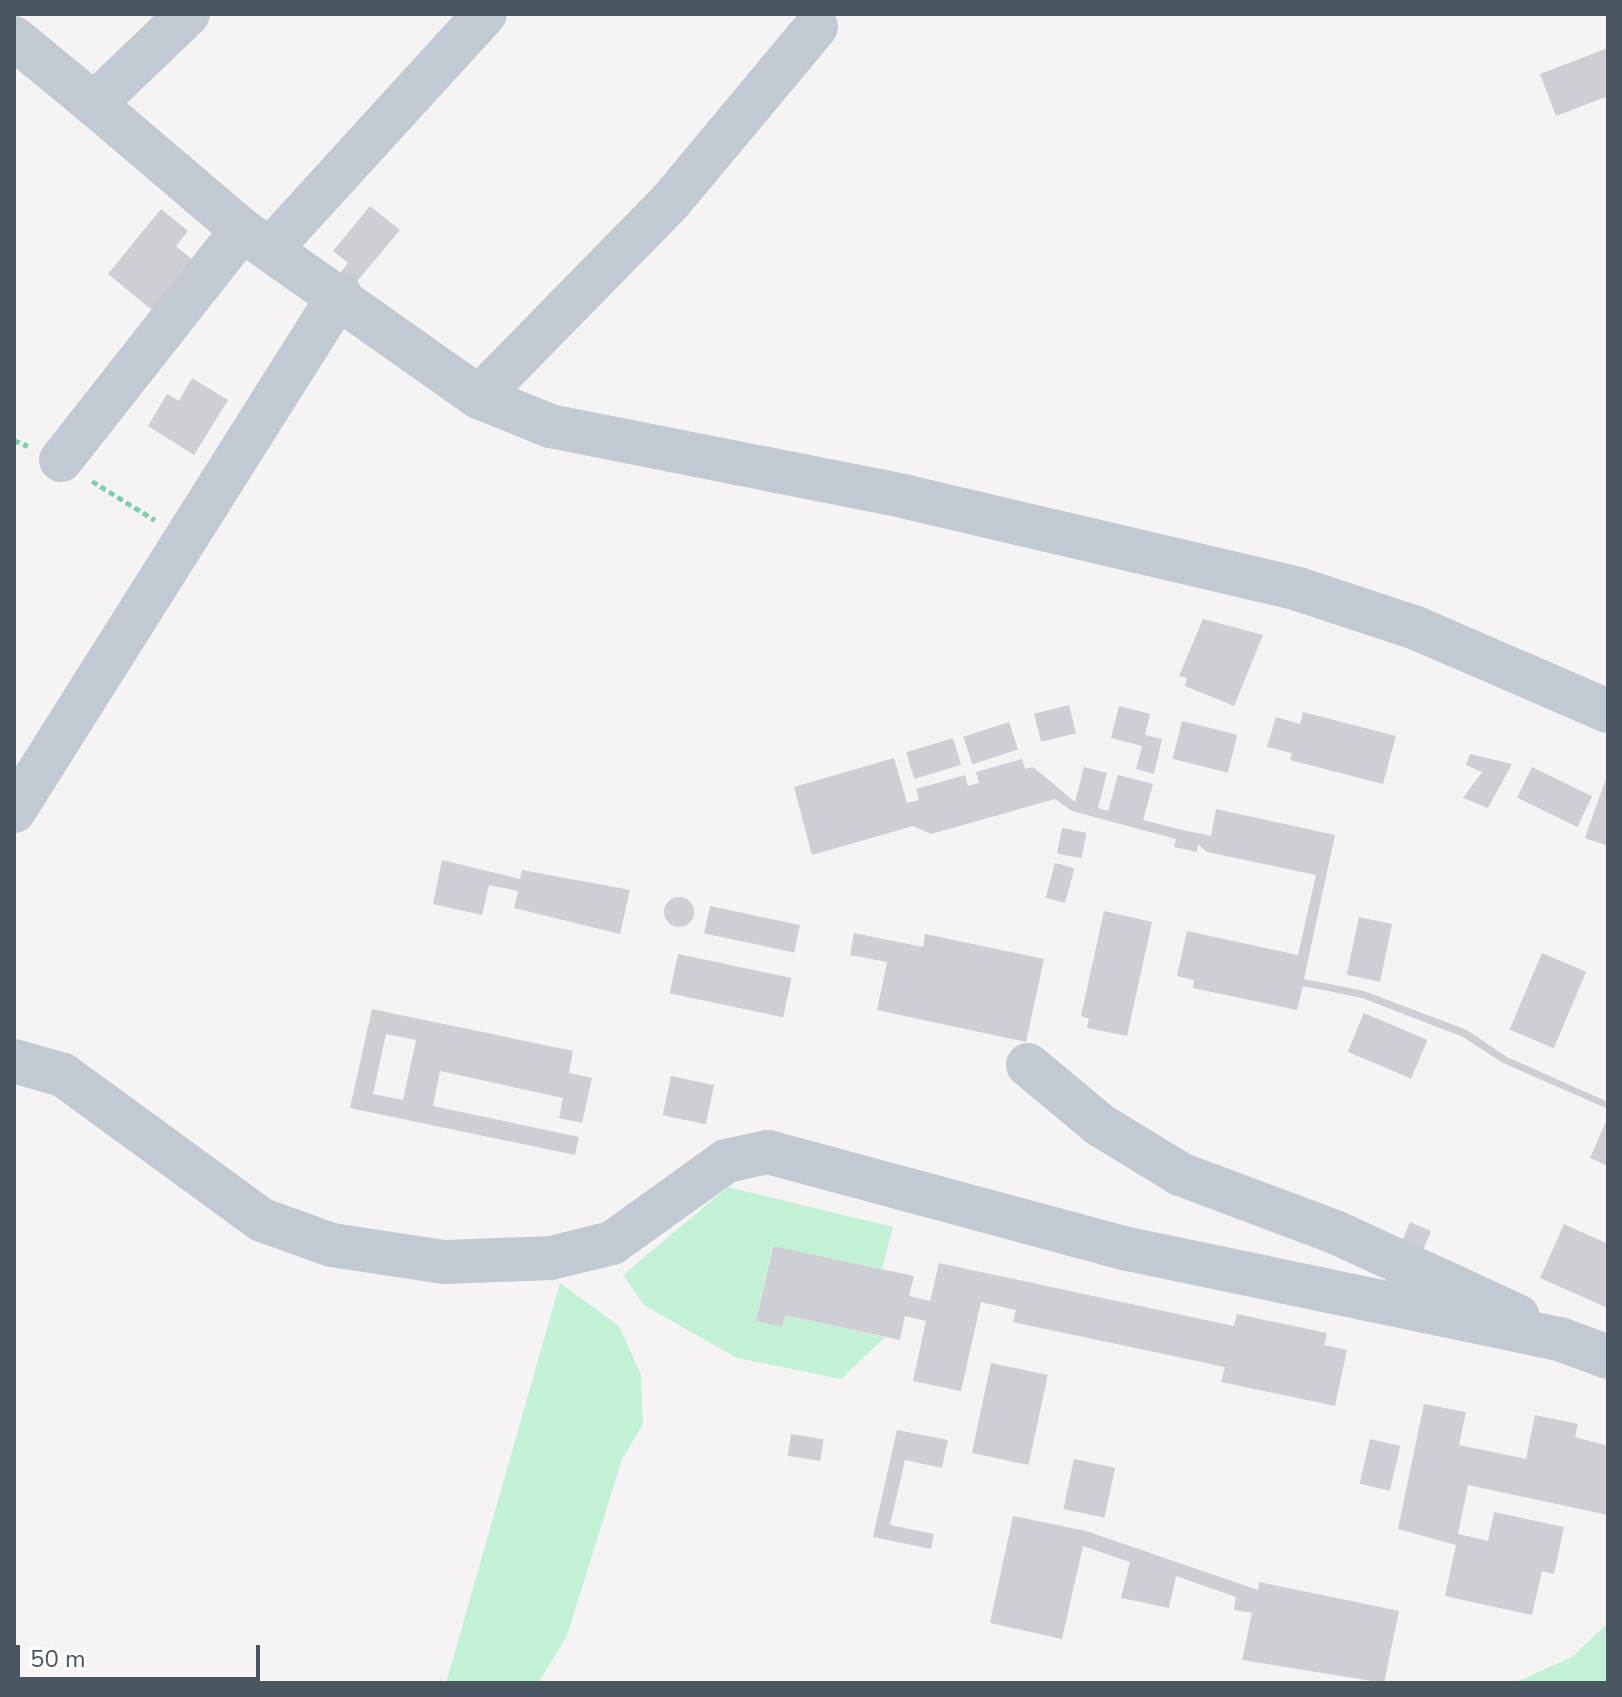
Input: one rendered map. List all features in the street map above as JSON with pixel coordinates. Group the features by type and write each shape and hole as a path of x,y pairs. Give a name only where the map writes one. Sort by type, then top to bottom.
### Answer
{"street":[{"path":"94,104 188,14"},
{"path":"61,460 257,238 485,14"},
{"path":"479,397 670,202 816,27"},
{"path":"14,38 257,238 340,294 479,397 550,426 907,497 1298,589 1416,628 1608,711"},
{"path":"14,811 340,294"},
{"path":"14,1061 63,1075 262,1220 332,1245 444,1262 551,1258 612,1243 726,1161 768,1152 1128,1249 1562,1340"},
{"path":"1028,1065 1100,1125 1180,1174 1464,1287 1562,1340 1608,1357"}],"path":[{"path":"14,440 61,460 184,537"}],"green space":[{"path":"728,1187 893,1227 882,1269 772,1246 756,1321 782,1327 785,1315 885,1337 841,1379 737,1358 644,1305 623,1275"},
{"path":"560,1283 619,1326 641,1375 643,1424 622,1459 567,1636 538,1683 446,1683"},
{"path":"1608,1623 1608,1683 1514,1683 1572,1657"}],"building":[{"path":"1608,48 1608,96 1556,116 1540,74"},
{"path":"370,206 400,230 354,285 340,273 348,263 333,251"},
{"path":"161,209 188,231 176,246 193,260 152,310 108,274"},
{"path":"192,378 228,400 194,455 148,426 167,394 179,401"},
{"path":"1203,619 1263,635 1234,706 1185,686 1187,678 1179,676"},
{"path":"1069,705 1076,733 1041,742 1034,714"},
{"path":"1119,706 1150,714 1145,735 1162,739 1154,774 1136,769 1142,746 1111,738"},
{"path":"1303,712 1396,736 1383,784 1290,760 1292,753 1267,747 1276,717 1300,724"},
{"path":"1182,721 1237,735 1228,773 1173,759"},
{"path":"1009,722 1018,750 972,764 963,737"},
{"path":"953,738 961,765 914,779 906,752"},
{"path":"1470,754 1512,764 1488,808 1463,798 1482,772 1466,765"},
{"path":"894,758 907,803 919,800 916,789 965,775 968,786 979,783 976,772 1022,759 1025,769 1033,767 1075,802 1084,767 1107,773 1098,808 1108,811 1118,775 1153,784 1143,820 1178,829 1211,836 1216,809 1335,835 1304,979 1364,991 1467,1030 1507,1057 1608,1102 1608,1109 1503,1063 1463,1037 1362,998 1303,986 1297,1010 1193,988 1194,980 1177,976 1187,931 1298,955 1316,875 1207,852 1198,844 1197,852 1174,847 1176,839 1072,811 1055,799 931,834 913,826 812,855 794,787"},
{"path":"1532,767 1592,796 1577,827 1517,798"},
{"path":"1605,781 1608,782 1608,846 1585,838"},
{"path":"1062,828 1087,833 1082,858 1057,854"},
{"path":"442,860 520,879 522,870 630,890 620,934 514,908 518,891 489,885 482,915 433,904"},
{"path":"1055,863 1074,868 1065,903 1046,898"},
{"path":"679,897 690,901 694,912 690,923 679,927 668,923 664,912 668,901"},
{"path":"710,906 800,925 794,953 704,933"},
{"path":"1104,911 1152,922 1127,1036 1087,1028 1089,1019 1081,1016"},
{"path":"1359,917 1392,924 1380,982 1347,975"},
{"path":"854,933 923,947 925,934 1044,959 1026,1042 877,1010 887,962 850,955"},
{"path":"1542,953 1586,972 1554,1048 1510,1029"},
{"path":"678,954 791,978 783,1017 670,993"},
{"path":"372,1009 573,1051 569,1073 592,1078 582,1123 559,1118 563,1098 440,1071 433,1106 579,1137 575,1155 350,1108","holes":["386,1034 416,1040 403,1100 373,1094"]},
{"path":"1364,1013 1428,1040 1411,1079 1348,1052"},
{"path":"671,1076 714,1085 706,1124 663,1115"},
{"path":"1608,1117 1608,1166 1590,1158"},
{"path":"1410,1222 1431,1231 1422,1252 1401,1243"},
{"path":"1564,1224 1608,1244 1608,1308 1540,1278"},
{"path":"773,1246 914,1276 909,1296 930,1301 939,1263 1234,1326 1237,1314 1327,1333 1324,1345 1347,1350 1335,1406 1221,1382 1225,1367 1013,1322 1016,1310 981,1302 961,1391 913,1381 926,1321 905,1316 900,1340 785,1315 782,1327 756,1321"},
{"path":"991,1363 1048,1375 1029,1465 972,1453"},
{"path":"1424,1404 1466,1412 1459,1445 1526,1459 1535,1415 1578,1424 1575,1437 1608,1446 1608,1515 1468,1485 1458,1534 1488,1541 1494,1512 1564,1527 1554,1574 1542,1571 1532,1615 1445,1596 1456,1545 1398,1529"},
{"path":"897,1430 948,1440 942,1468 905,1460 890,1525 934,1534 931,1549 873,1537"},
{"path":"791,1434 824,1439 820,1461 788,1456"},
{"path":"1370,1439 1400,1446 1390,1491 1360,1484"},
{"path":"1074,1459 1115,1468 1104,1518 1063,1509"},
{"path":"1013,1516 1086,1531 1258,1590 1259,1582 1399,1611 1384,1683 1242,1660 1252,1613 1234,1610 1236,1597 1176,1576 1169,1608 1121,1598 1130,1562 1083,1546 1062,1639 990,1623"}]}
